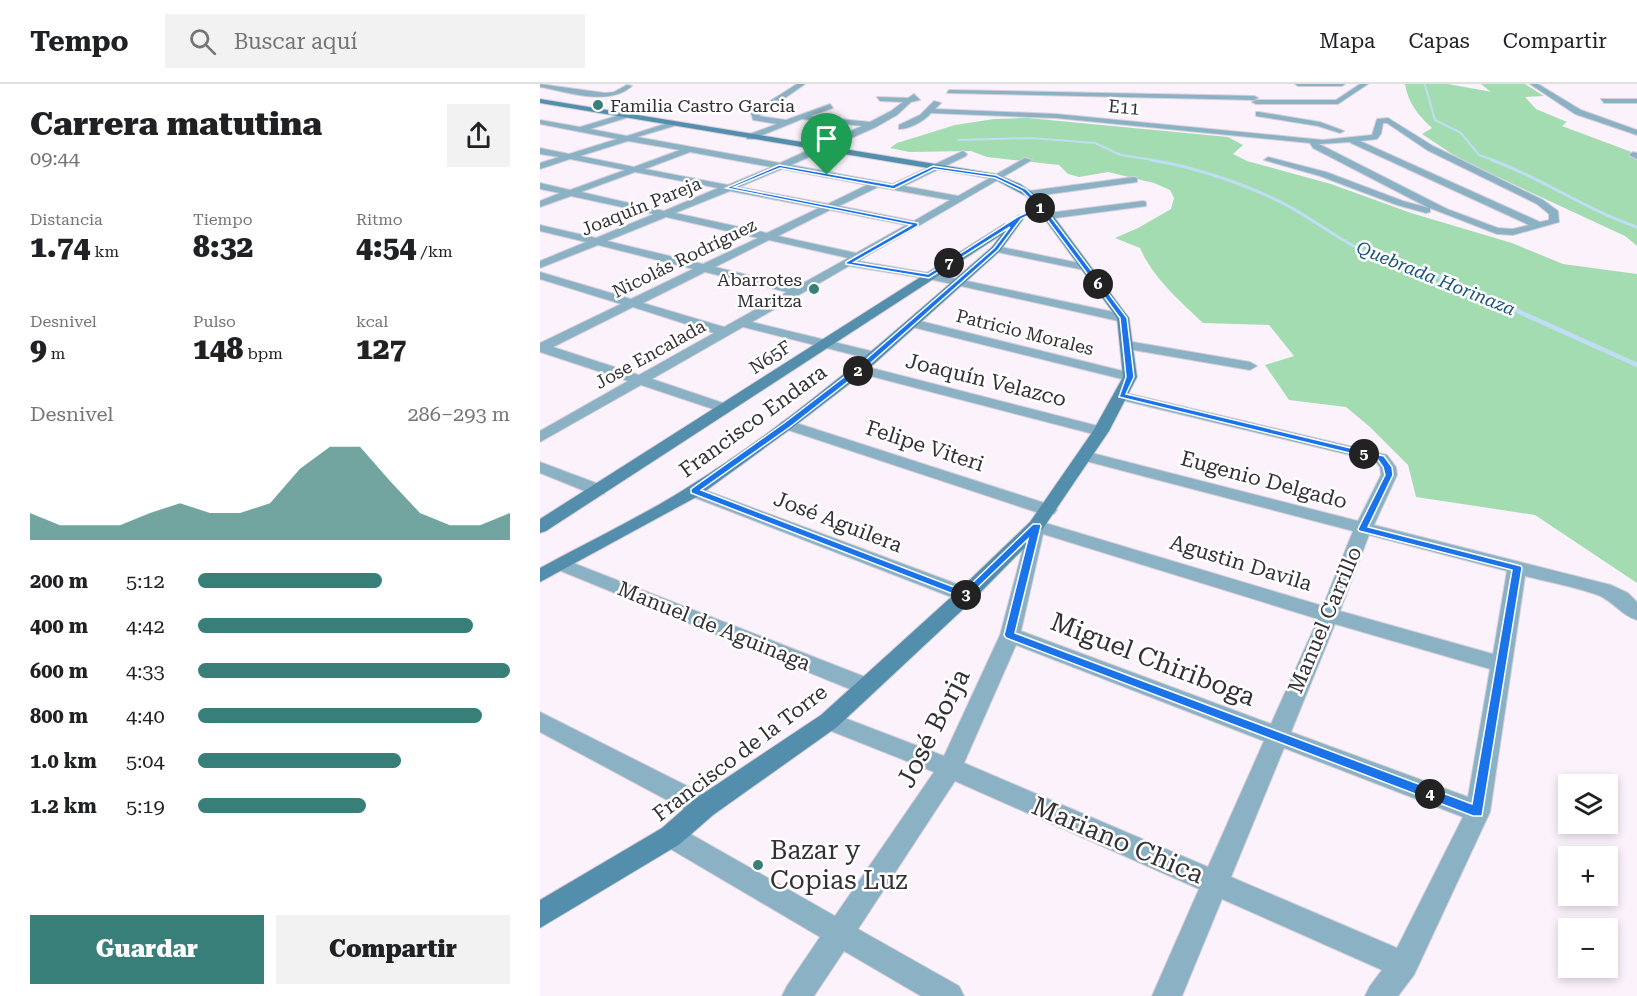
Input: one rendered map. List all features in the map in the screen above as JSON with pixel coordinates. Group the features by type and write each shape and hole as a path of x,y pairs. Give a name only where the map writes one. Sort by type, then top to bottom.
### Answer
{"street":[{"path":"789,123 754,116 802,84"},
{"path":"918,126 905,126 931,111 955,84"},
{"path":"1007,84 1024,84"},
{"path":"1005,112 1024,84"},
{"path":"1104,95 1107,84"},
{"path":"1298,84 1342,84"},
{"path":"949,92 1017,93 1057,97 1104,95 1256,103 1338,102 1365,84"},
{"path":"1533,84 1578,112 1637,133"},
{"path":"540,85 603,86"},
{"path":"540,85 609,96 629,87 614,86"},
{"path":"1289,91 1319,92"},
{"path":"871,106 887,92"},
{"name":"Joaquín Pareja","path":"540,266 823,149 873,125 915,99 880,99"},
{"path":"930,100 963,101"},
{"path":"1604,100 1637,101"},
{"name":"Francisco de la Torre","path":"540,915 671,836 704,807 829,721 966,595 1042,518 1101,431 1122,396 1130,377 1123,318 1084,267 1033,210 1017,186 996,177 541,102"},
{"path":"1256,103 1304,112"},
{"path":"1256,103 1288,130"},
{"path":"1256,103 1340,131"},
{"path":"750,137 830,106"},
{"name":"E11","path":"931,111 1005,112 1235,132 1313,142 1354,141"},
{"path":"579,129 623,116"},
{"path":"803,117 873,125"},
{"path":"1313,142 1316,146 1443,211 1503,232 1522,231 1554,222 1556,218 1551,210 1535,200 1431,148 1386,120 1380,121 1376,135 1354,141"},
{"path":"540,122 959,199"},
{"path":"540,166 671,124"},
{"path":"540,134 563,126"},
{"path":"725,156 767,140"},
{"path":"1354,141 1540,226"},
{"path":"540,204 689,150"},
{"path":"540,151 916,224"},
{"path":"894,187 963,154"},
{"name":"Jose Encalada","path":"540,437 1028,160"},
{"path":"1268,160 1323,174 1400,203 1443,211"},
{"path":"1393,185 1437,178"},
{"path":"1033,210 1134,180"},
{"name":"Nicolás Rodríguez","path":"541,348 876,184"},
{"path":"540,186 768,237 854,260 1123,318"},
{"path":"1033,210 1143,204"},
{"name":"Francisco Endara","path":"540,576 694,491 787,425 860,369 996,249 1033,210"},
{"name":"N65F","path":"540,527 1033,210"},
{"path":"540,228 799,291"},
{"path":"996,249 1084,267"},
{"path":"540,275 726,332"},
{"path":"742,323 874,356"},
{"name":"Patricio Morales","path":"912,323 1130,377"},
{"path":"1128,345 1251,366"},
{"path":"541,348 642,379 724,408"},
{"name":"Joaquín Velazco","path":"860,369 1101,431"},
{"name":"Manuel Carrillo","path":"1122,396 1381,458 1388,467 1389,475 1362,529 1329,615 1167,996"},
{"name":"Felipe Viteri","path":"787,425 1042,518"},
{"name":"Eugenio Delgado","path":"1084,456 1604,590 1621,598 1637,613"},
{"path":"540,467 598,490"},
{"name":"José Aguilera","path":"694,491 966,595"},
{"name":"Agustin Davila","path":"1042,518 1329,615 1501,664"},
{"name":"José Borja","path":"797,996 950,768 1010,635 1042,518"},
{"name":"Manuel de Aguinaga","path":"563,565 865,686"},
{"path":"1380,996 1404,965 1478,812 1517,568"},
{"name":"Miguel Chiriboga","path":"1010,635 1478,812"},
{"path":"540,721 704,807"},
{"name":"Mariano Chica","path":"829,721 950,768 1215,881 1404,965"},
{"path":"671,836 949,996"}],"green space":[{"path":"1405,84 1448,84 1491,92 1481,84 1525,84 1544,96 1525,97 1536,109 1567,122 1562,126 1637,154 1637,246 1625,236 1461,160 1422,134 1432,128 1414,108"},
{"path":"1028,118 1228,137 1243,145 1233,154 1247,161 1331,184 1411,213 1512,243 1563,264 1637,274 1637,583 1535,515 1416,497 1408,465 1346,407 1289,400 1265,365 1294,356 1269,325 1203,323 1176,298 1160,279 1140,248 1115,238 1171,209 1174,198 1170,190 1154,183 1108,172 1079,177 1068,174 1059,165 987,157 971,151 909,152 890,148 897,143 955,125 994,119"}],"waterway":[{"path":"1425,85 1435,120 1461,133 1479,155 1496,161"},
{"name":"Quebrada Horinaza","path":"958,140 1031,138 1095,143 1121,155 1159,161"},
{"name":"Quebrada Horinaza","path":"1151,160 1208,174 1268,196 1351,245 1383,259"},
{"path":"1492,160 1600,212 1637,227"},
{"name":"Quebrada Horinaza","path":"1378,257 1449,280 1637,365"}],"place":[{"name":"Familia Castro Garcia","path":"598,105"},
{"name":"Abarrotes Maritza","path":"814,289"},
{"name":"Bazar y Copias Luz","path":"758,865"}],"route":[{"path":"827,175 779,166 728,188 916,224 848,263 929,276 1019,218 1041,207 1123,318 1130,377 1122,396 1381,458 1388,467 1389,475 1362,529 1517,568 1478,812 1010,635 1036,526 966,595 694,491 787,425 860,369 996,249 1019,218 1041,207 1024,190 996,177 933,168 894,187 827,175"}]}
